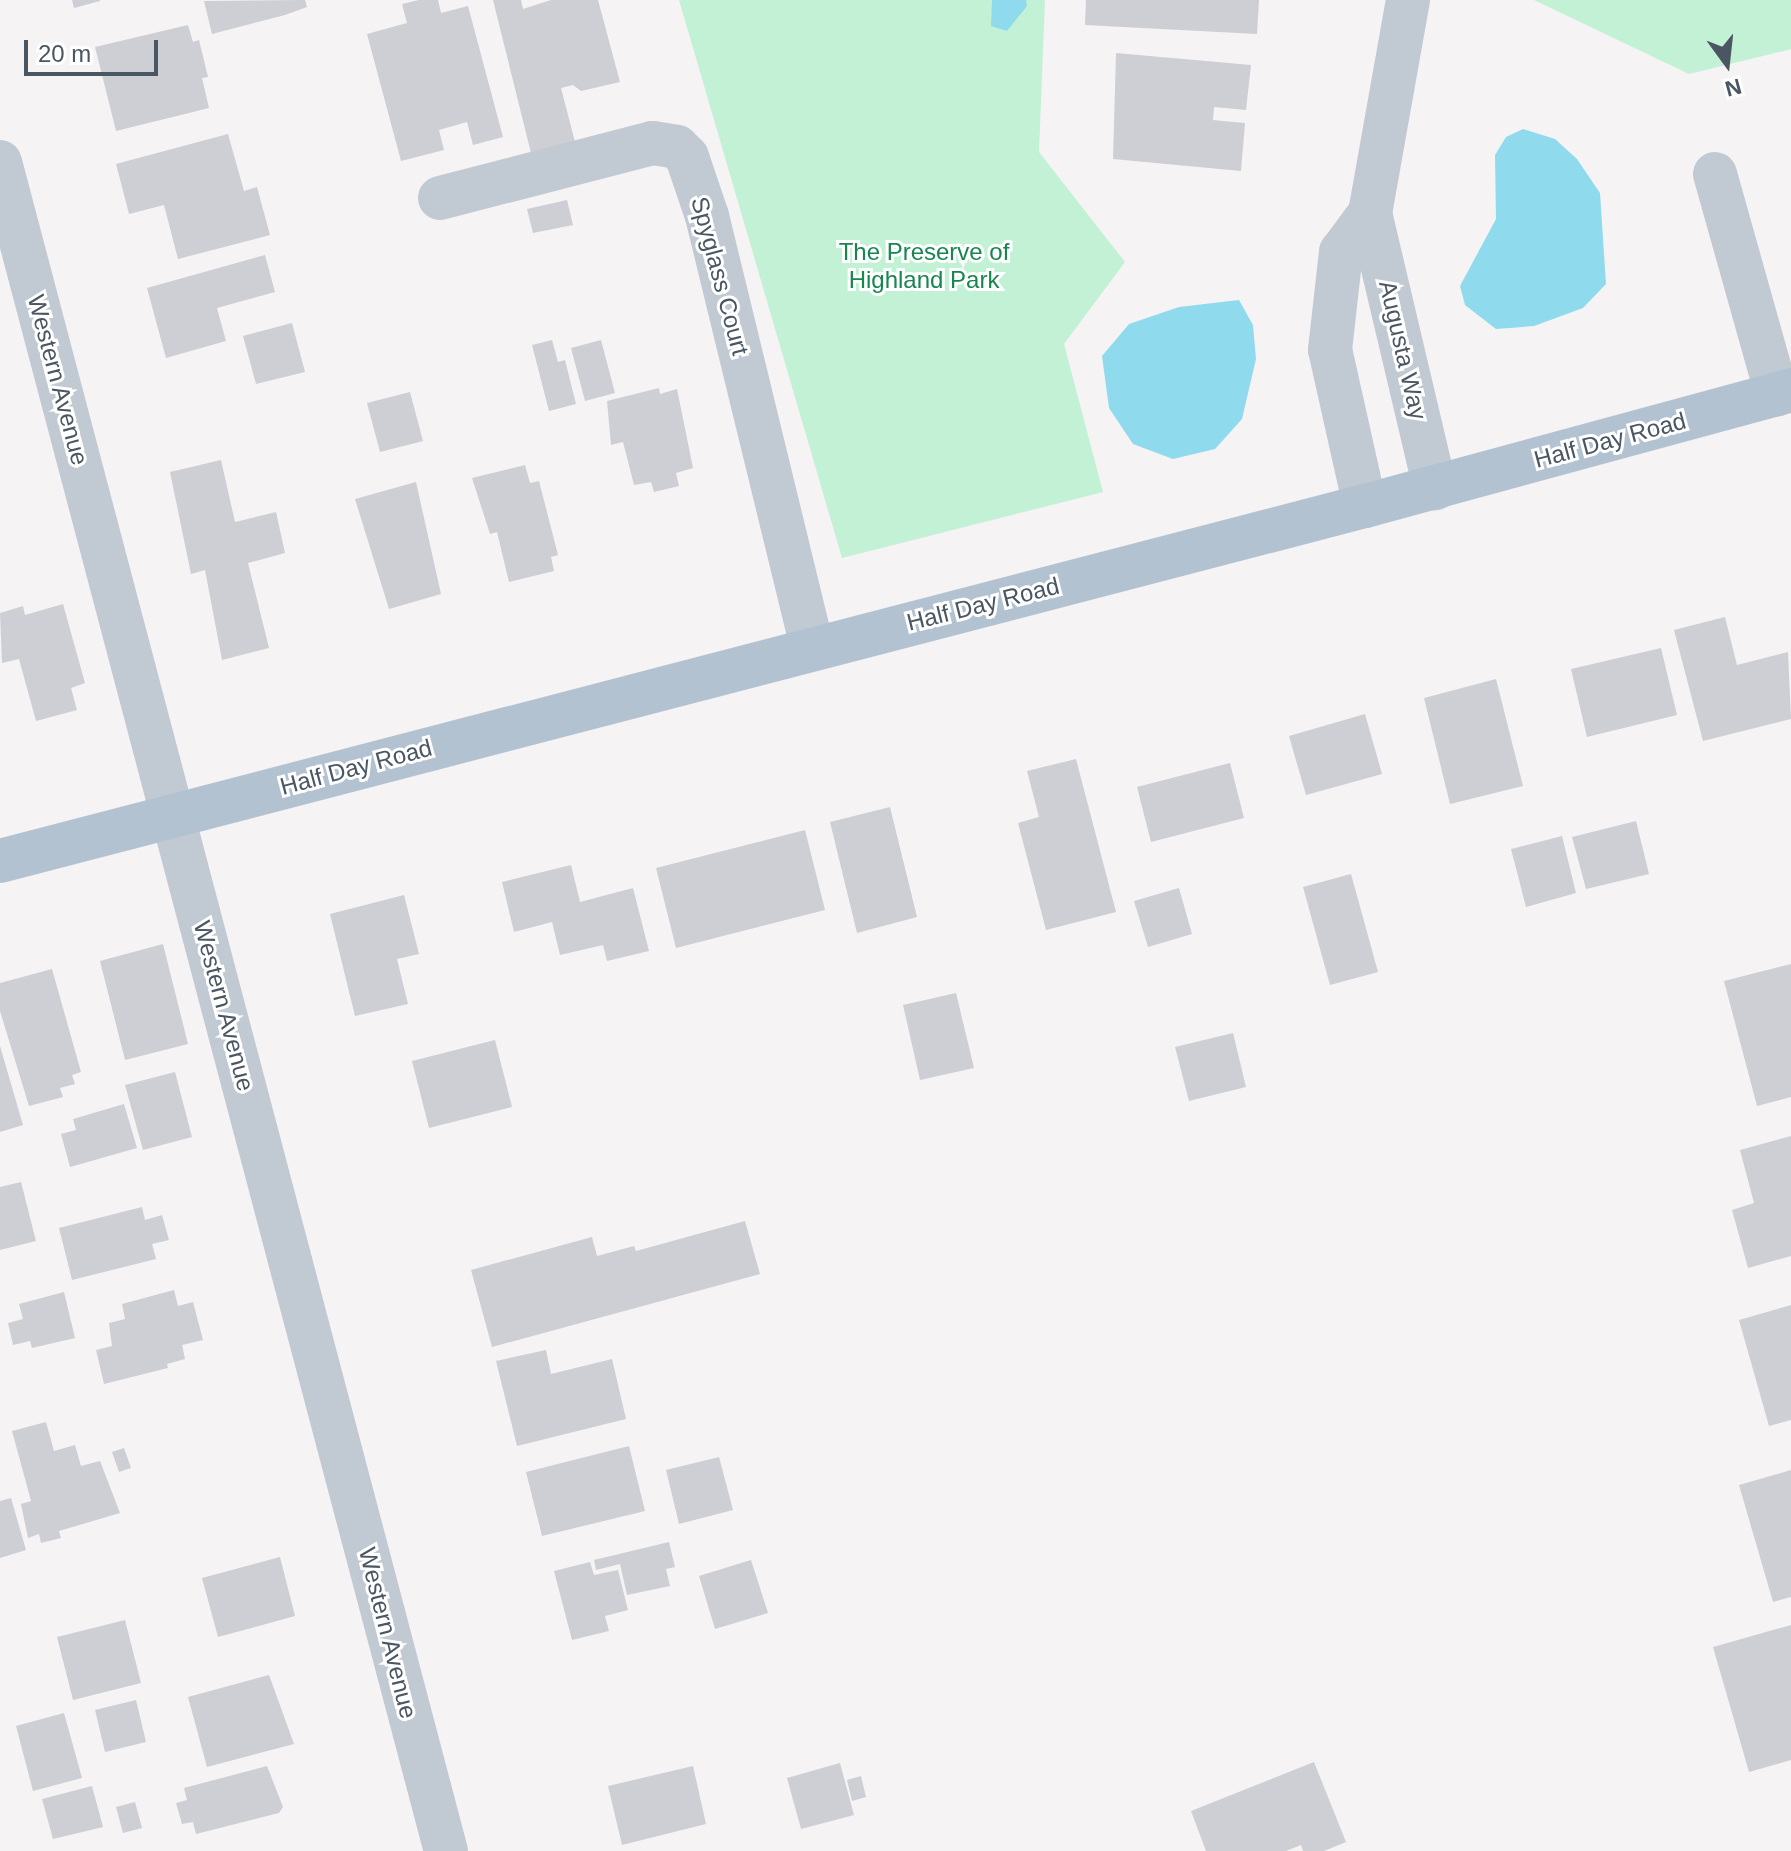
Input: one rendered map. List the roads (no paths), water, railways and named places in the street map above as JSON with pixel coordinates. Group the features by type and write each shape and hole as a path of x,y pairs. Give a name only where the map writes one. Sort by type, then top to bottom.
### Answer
{"main road":[{"name":"Half Day Road","path":"0,861 812,647 1435,488 1784,392"}],"street":[{"name":"Augusta Way","path":"1408,0 1370,213 1435,488"},
{"name":"Spyglass Court","path":"440,198 653,143 677,147 687,157 707,216 812,647"},
{"name":"Western Avenue","path":"0,162 446,1851"},
{"path":"1715,174 1784,392"},
{"name":"Augusta Way","path":"1365,506 1330,350 1341,252 1370,213"}],"water":[{"path":"992,0 1026,0 1027,6 1007,31 991,26"},
{"path":"1523,129 1555,139 1577,159 1600,193 1606,284 1583,308 1534,326 1496,329 1465,305 1460,286 1496,219 1495,155 1506,137"},
{"path":"1239,300 1253,325 1256,359 1242,419 1215,449 1173,459 1133,444 1109,408 1102,356 1129,324 1179,307"}],"park label":[{"name":"The Preserve of Highland Park","path":"924,266"}]}
